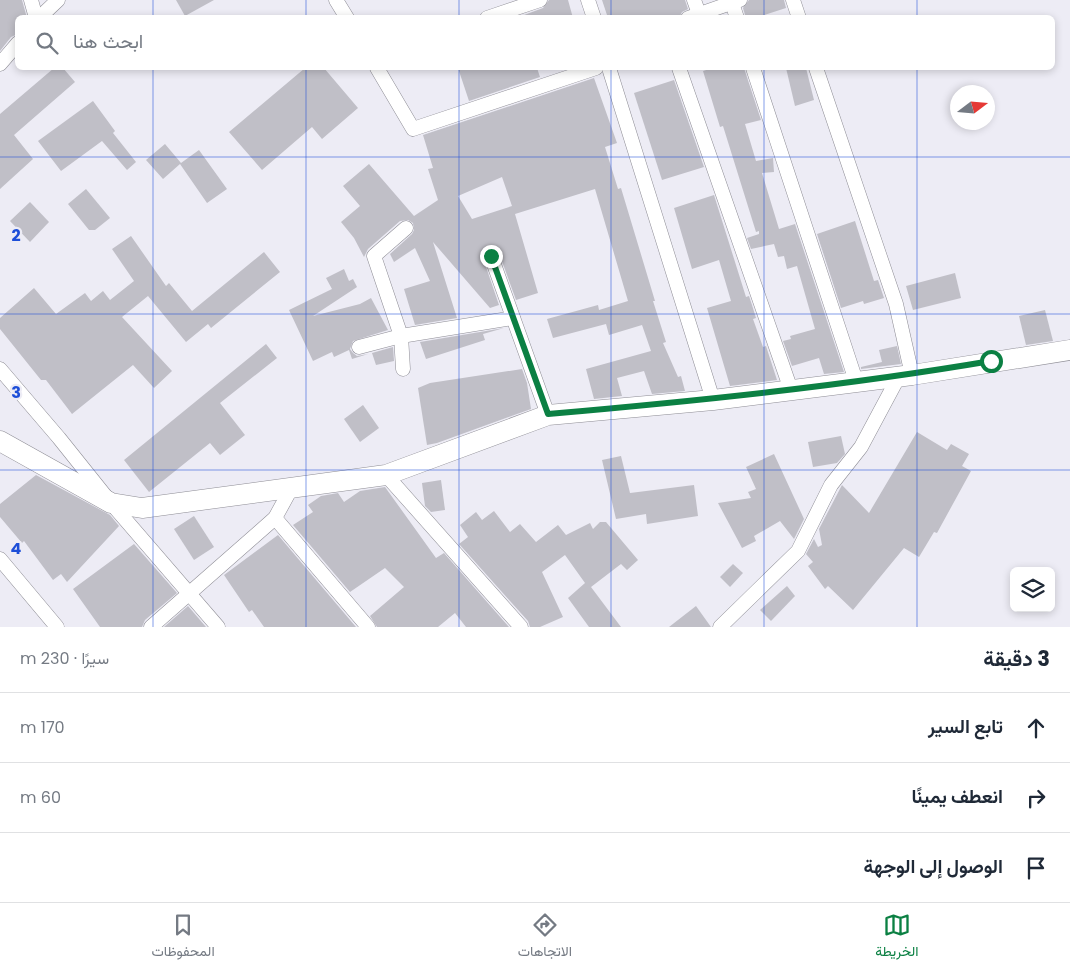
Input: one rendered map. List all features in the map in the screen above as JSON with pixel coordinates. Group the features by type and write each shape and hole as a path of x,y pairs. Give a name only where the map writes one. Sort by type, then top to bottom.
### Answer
{"street":[{"path":"31,0 36,15"},
{"path":"40,15 58,0"},
{"path":"336,0 345,15"},
{"path":"496,15 540,0"},
{"path":"588,0 593,15"},
{"path":"693,15 694,0"},
{"path":"793,0 798,15"},
{"path":"696,15 736,1 737,15"},
{"path":"0,64 15,46"},
{"path":"377,70 413,129 590,70"},
{"path":"610,70 713,400"},
{"path":"680,70 791,390"},
{"path":"754,70 856,381"},
{"path":"720,627 798,551 830,485 861,447 905,375 896,304 817,70"},
{"path":"403,369 401,336 374,256 406,228"},
{"path":"491,256 548,414"},
{"path":"359,347 401,336 513,318"},
{"path":"0,440 111,503 142,508 386,475 548,414 713,400 905,375 1070,350"},
{"path":"0,369 60,438 111,503 218,627"},
{"path":"386,475 522,627"},
{"path":"151,627 275,518 292,487"},
{"path":"275,518 368,627"},
{"path":"0,559 57,627"}],"building":[{"path":"0,0 22,0 26,15 15,15 15,35 11,37 0,51"},
{"path":"176,0 214,0 187,15 184,15"},
{"path":"549,0 568,0 572,15 524,15 543,8"},
{"path":"602,0 685,0 688,9 680,15 607,15"},
{"path":"749,0 784,0 786,8 764,15 745,15 743,8"},
{"path":"52,70 65,70 75,82 14,135 33,159 0,189 0,114"},
{"path":"303,70 326,70 358,108 322,139 312,127 262,170 229,132"},
{"path":"459,70 538,70 540,77 469,101"},
{"path":"745,70 761,120 745,124 756,161 773,158 774,172 762,173 779,229 795,224 844,372 824,374 819,358 792,366 783,341 791,339 790,336 815,329 797,266 787,269 784,256 778,257 774,244 751,249 747,238 759,234 759,231 756,232 723,126 720,127 703,71"},
{"path":"786,70 806,70 814,100 795,106"},
{"path":"594,78 617,143 605,147 618,189 621,188 655,301 653,301 666,342 663,343 678,377 681,376 685,391 652,394 644,371 617,378 622,396 594,399 586,369 651,351 642,325 609,335 606,324 553,338 547,319 598,305 599,310 628,301 595,189 515,214 538,293 516,300 499,253 493,248 489,248 484,251 483,258 499,305 490,308 433,242 457,318 415,325 404,289 430,281 415,248 394,262 390,254 412,234 414,230 413,223 408,220 400,221 368,249 364,257 354,238 341,222 360,206 343,186 369,164 414,216 438,200 428,169 433,168 423,135","holes":["502,177 512,206 472,219 458,196"]},
{"path":"674,80 704,167 662,180 634,93"},
{"path":"93,101 115,131 113,133 136,162 127,170 102,141 61,171 38,141"},
{"path":"165,144 181,163 199,150 227,189 207,203 180,164 163,179 146,160"},
{"path":"86,189 110,218 95,230 89,230 68,204"},
{"path":"714,195 746,297 749,296 752,305 756,318 753,319 763,347 766,346 777,380 730,386 707,308 731,301 719,260 692,269 674,208"},
{"path":"30,202 49,222 30,242 10,221"},
{"path":"855,221 874,281 878,280 884,298 864,304 863,301 841,308 817,234"},
{"path":"131,236 166,286 169,283 192,311 264,252 280,272 211,328 208,324 186,342 148,296 122,317 172,371 154,388 133,365 72,414 46,380 41,380 0,329 0,318 34,288 56,314 85,293 91,301 103,291 110,300 134,281 112,249"},
{"path":"344,269 349,281 353,279 357,287 313,316 360,304 371,298 388,330 353,341 350,349 353,353 357,356 368,354 352,359 349,350 334,357 332,352 313,361 289,310 332,289 326,278"},
{"path":"955,273 961,298 913,310 906,286"},
{"path":"1045,310 1053,341 1026,345 1019,316"},
{"path":"504,328 483,334 485,340 426,359 420,342"},
{"path":"266,344 277,358 220,403 245,435 220,455 210,443 149,492 124,460"},
{"path":"897,346 901,364 861,369 861,367 882,362 879,350"},
{"path":"393,347 394,361 376,365 372,353"},
{"path":"522,369 527,383 531,409 427,445 418,388 430,383"},
{"path":"363,405 379,428 360,442 344,419"},
{"path":"917,432 947,450 951,444 969,454 962,466 971,471 937,533 934,532 919,557 904,548 853,610 828,586 825,589 808,566 813,562 806,554 814,539 818,547 822,545 819,529 842,485 869,513"},
{"path":"841,436 845,454 837,463 813,467 808,442"},
{"path":"774,454 804,519 794,539 780,521 754,536 756,541 742,548 718,503 751,498 748,492 756,489 746,467"},
{"path":"621,456 630,493 694,485 698,516 647,524 646,514 616,519 602,460"},
{"path":"36,475 110,515 119,526 67,582 61,574 53,580 24,541 22,543 0,517 0,504"},
{"path":"441,480 445,510 431,512 425,506 422,483"},
{"path":"385,487 436,558 444,553 509,627 466,627 455,613 438,627 377,627 370,616 404,587 385,568 350,592 293,525 313,512 308,505 321,496 338,493 344,502 360,491"},
{"path":"494,511 510,532 520,524 536,542 558,525 566,535 590,523 593,529 600,522 606,522 638,560 627,570 621,564 591,587 621,627 589,627 568,598 585,583 565,555 542,572 563,617 540,627 530,627 528,621 459,544 468,537 460,525 476,512 482,520"},
{"path":"194,516 214,547 194,560 174,529"},
{"path":"278,535 356,627 264,627 252,610 249,612 224,575"},
{"path":"134,544 177,593 145,620 142,627 100,627 73,589"},
{"path":"733,564 743,573 730,587 720,577"},
{"path":"787,586 795,596 771,621 760,610"},
{"path":"188,606 206,627 164,627"},
{"path":"696,606 711,627 669,627"}],"route":[{"path":"491,256 548,414 713,400 912,375 991,361"}]}
